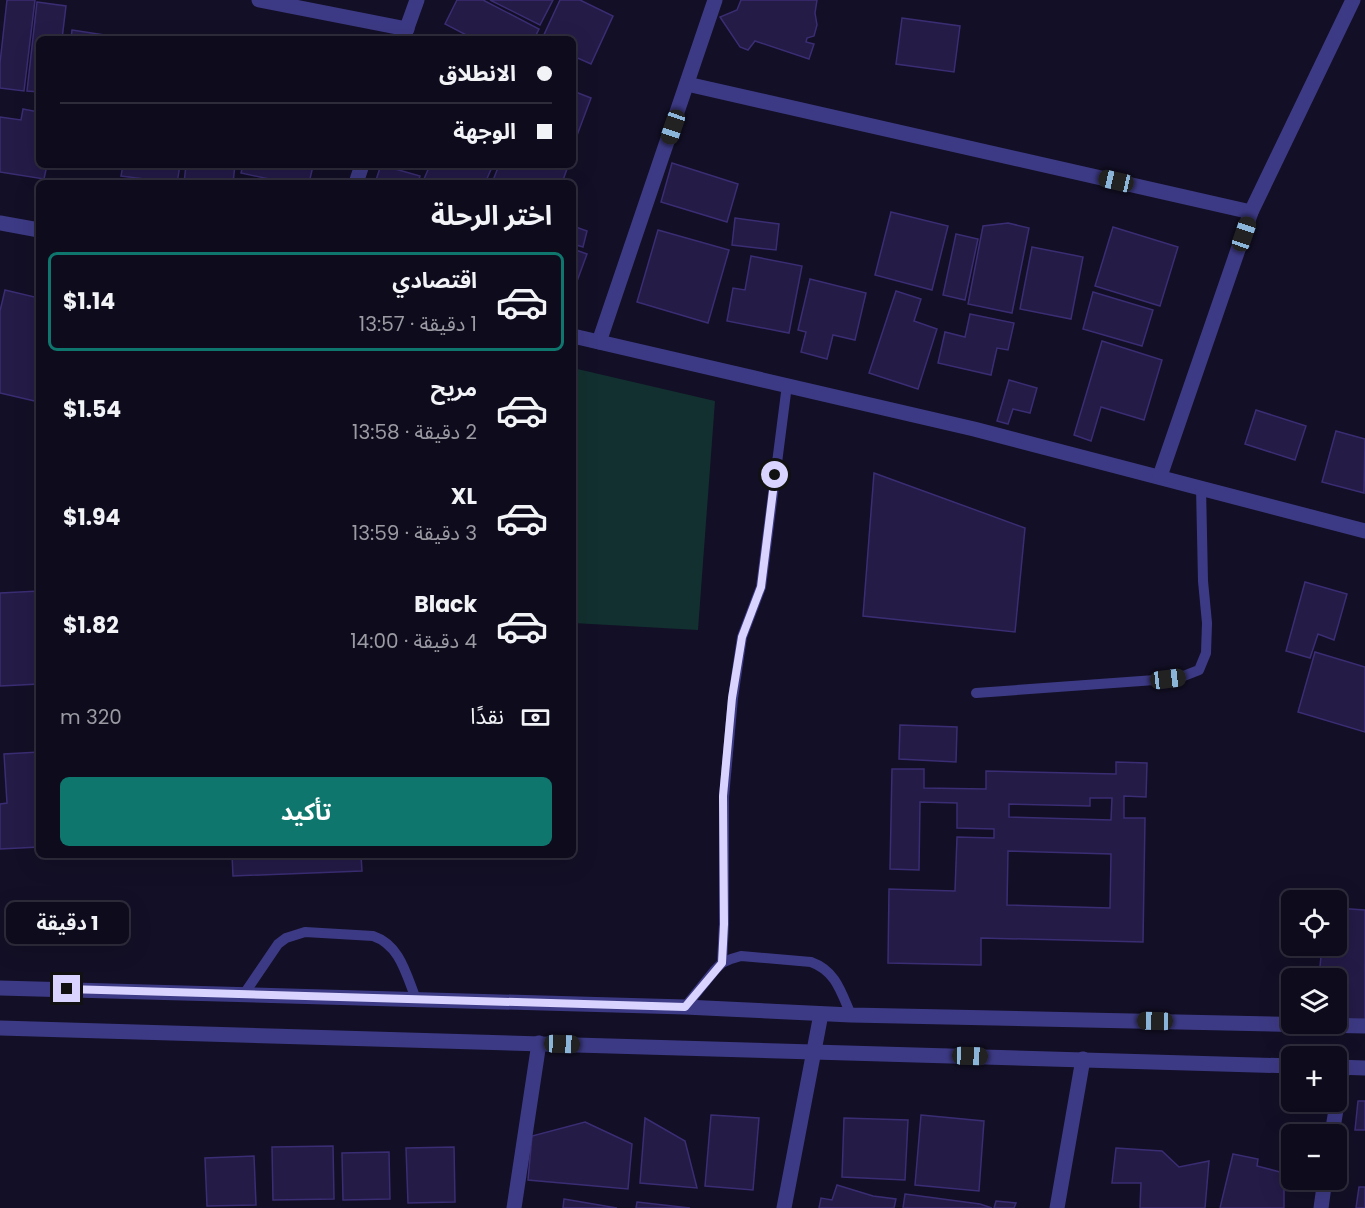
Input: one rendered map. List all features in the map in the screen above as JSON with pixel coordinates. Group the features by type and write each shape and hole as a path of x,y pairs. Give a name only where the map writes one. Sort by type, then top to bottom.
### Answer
{"street":[{"path":"260,0 405,34 417,0"},
{"path":"599,342 715,0"},
{"path":"1160,476 1251,212 1353,0"},
{"path":"687,84 1251,212"},
{"path":"0,222 36,229"},
{"path":"576,337 787,385 1160,476 1365,531"},
{"path":"0,988 685,1007 851,1015 1365,1026"},
{"path":"784,1208 821,1014"},
{"path":"0,1028 1281,1065"},
{"path":"514,1208 539,1043"},
{"path":"1057,1208 1083,1059"},
{"path":"1347,1067 1365,1068"},
{"path":"1321,1208 1323,1190"}],"lane":[{"path":"722,963 723,796 732,698 742,637 761,587 787,385"},
{"path":"976,693 1155,680 1181,677 1199,670 1206,653 1207,623 1203,581 1201,487"},
{"path":"244,994 278,944 286,938 305,932 373,936 383,939 398,955 416,999"},
{"path":"685,1007 722,963 741,956 811,962 820,965 834,978 851,1015"}],"green space":[{"path":"576,369 715,401 698,630 576,623"}],"building":[{"path":"7,0 35,0 24,91 0,88 0,63"},
{"path":"457,0 483,0 539,29 536,36 468,36 445,24"},
{"path":"490,0 553,0 540,25"},
{"path":"560,0 580,0 613,16 591,64 576,57 576,36 543,36"},
{"path":"741,0 817,0 815,13 817,25 814,36 807,38 806,42 814,44 809,59 755,41 748,50 740,47 720,17 737,10"},
{"path":"37,2 66,6 62,36 36,36 36,92 27,91"},
{"path":"902,18 960,26 954,72 896,64"},
{"path":"72,30 111,36 71,36"},
{"path":"576,92 591,98 576,138"},
{"path":"23,109 36,111 36,168 46,168 44,179 0,172 0,117 21,120"},
{"path":"672,163 738,184 727,222 661,202"},
{"path":"122,168 180,168 178,180 121,176"},
{"path":"186,168 235,168 233,180 184,180"},
{"path":"242,168 313,168 310,180 274,180 241,173"},
{"path":"380,168 392,168 420,176 419,180 376,180"},
{"path":"429,168 492,168 486,180 424,179"},
{"path":"498,168 567,169 563,180 493,180"},
{"path":"891,212 948,226 932,290 875,275"},
{"path":"735,218 779,224 776,250 732,245"},
{"path":"1008,223 1029,228 1012,313 968,304 983,226"},
{"path":"576,227 587,231 583,247 576,245"},
{"path":"1113,227 1178,247 1160,306 1095,286"},
{"path":"658,230 729,250 708,323 637,302"},
{"path":"956,234 978,239 965,300 943,295"},
{"path":"1032,247 1083,257 1071,319 1020,309"},
{"path":"576,250 587,254 576,284"},
{"path":"751,256 802,266 789,333 727,321 733,288 745,290"},
{"path":"810,279 866,293 855,340 833,335 827,359 801,352 806,332 798,330"},
{"path":"5,290 36,297 36,401 0,393 0,311"},
{"path":"896,291 921,299 914,321 937,329 918,389 869,373"},
{"path":"1093,292 1153,310 1142,346 1083,329"},
{"path":"970,314 1014,323 1008,350 997,348 991,375 938,363 945,332 965,337"},
{"path":"1102,341 1162,360 1144,420 1101,407 1091,441 1074,435"},
{"path":"1009,380 1037,388 1030,413 1013,409 1008,424 997,421"},
{"path":"1256,410 1306,426 1295,460 1245,444"},
{"path":"1336,431 1365,439 1364,493 1322,482"},
{"path":"874,473 1025,528 1015,632 863,616"},
{"path":"1305,582 1347,594 1334,640 1318,634 1310,658 1286,651"},
{"path":"36,591 36,684 0,686 0,593"},
{"path":"1315,652 1365,667 1365,732 1298,712"},
{"path":"900,725 957,727 956,762 899,759"},
{"path":"36,752 36,847 0,849 0,804 7,803 4,754"},
{"path":"1116,762 1147,763 1146,797 1124,796 1124,818 1145,818 1143,942 981,938 981,965 888,963 889,889 955,891 957,837 994,838 994,829 957,828 957,803 920,802 919,870 890,869 892,769 924,769 924,788 986,789 986,771 1116,774","holes":["1090,798 1112,798 1111,820 1009,817 1009,804 1090,806","1008,851 1111,854 1110,908 1007,905"]},
{"path":"232,858 361,858 362,871 233,876"},
{"path":"1347,909 1365,910 1365,1021 1347,1019 1347,968 1320,968 1321,956 1347,956"},
{"path":"1358,1101 1365,1101 1365,1130 1355,1130"},
{"path":"711,1115 759,1118 753,1190 705,1186"},
{"path":"921,1115 984,1121 979,1191 915,1185"},
{"path":"645,1118 685,1141 697,1188 640,1183"},
{"path":"844,1118 908,1120 905,1180 842,1177"},
{"path":"585,1122 632,1144 628,1189 528,1180 532,1136"},
{"path":"333,1146 334,1199 273,1200 272,1147"},
{"path":"454,1147 455,1202 408,1203 406,1148"},
{"path":"1116,1148 1162,1151 1179,1167 1209,1161 1205,1208 1140,1208 1141,1183 1112,1183"},
{"path":"389,1152 390,1199 343,1200 342,1153"},
{"path":"1233,1154 1258,1159 1257,1166 1281,1172 1284,1208 1220,1208"},
{"path":"254,1156 256,1205 207,1206 205,1158"},
{"path":"837,1185 873,1196 896,1199 894,1208 819,1208 821,1198 832,1200"},
{"path":"1359,1187 1365,1187 1365,1208 1356,1208"},
{"path":"905,1194 980,1204 992,1208 903,1208"},
{"path":"564,1199 617,1208 563,1208"},
{"path":"996,1201 1016,1203 1014,1208 994,1208"},
{"path":"637,1202 690,1208 636,1208"}],"route":[{"path":"67,989 685,1007 722,963 723,796 732,698 742,637 761,587 775,475"}]}
